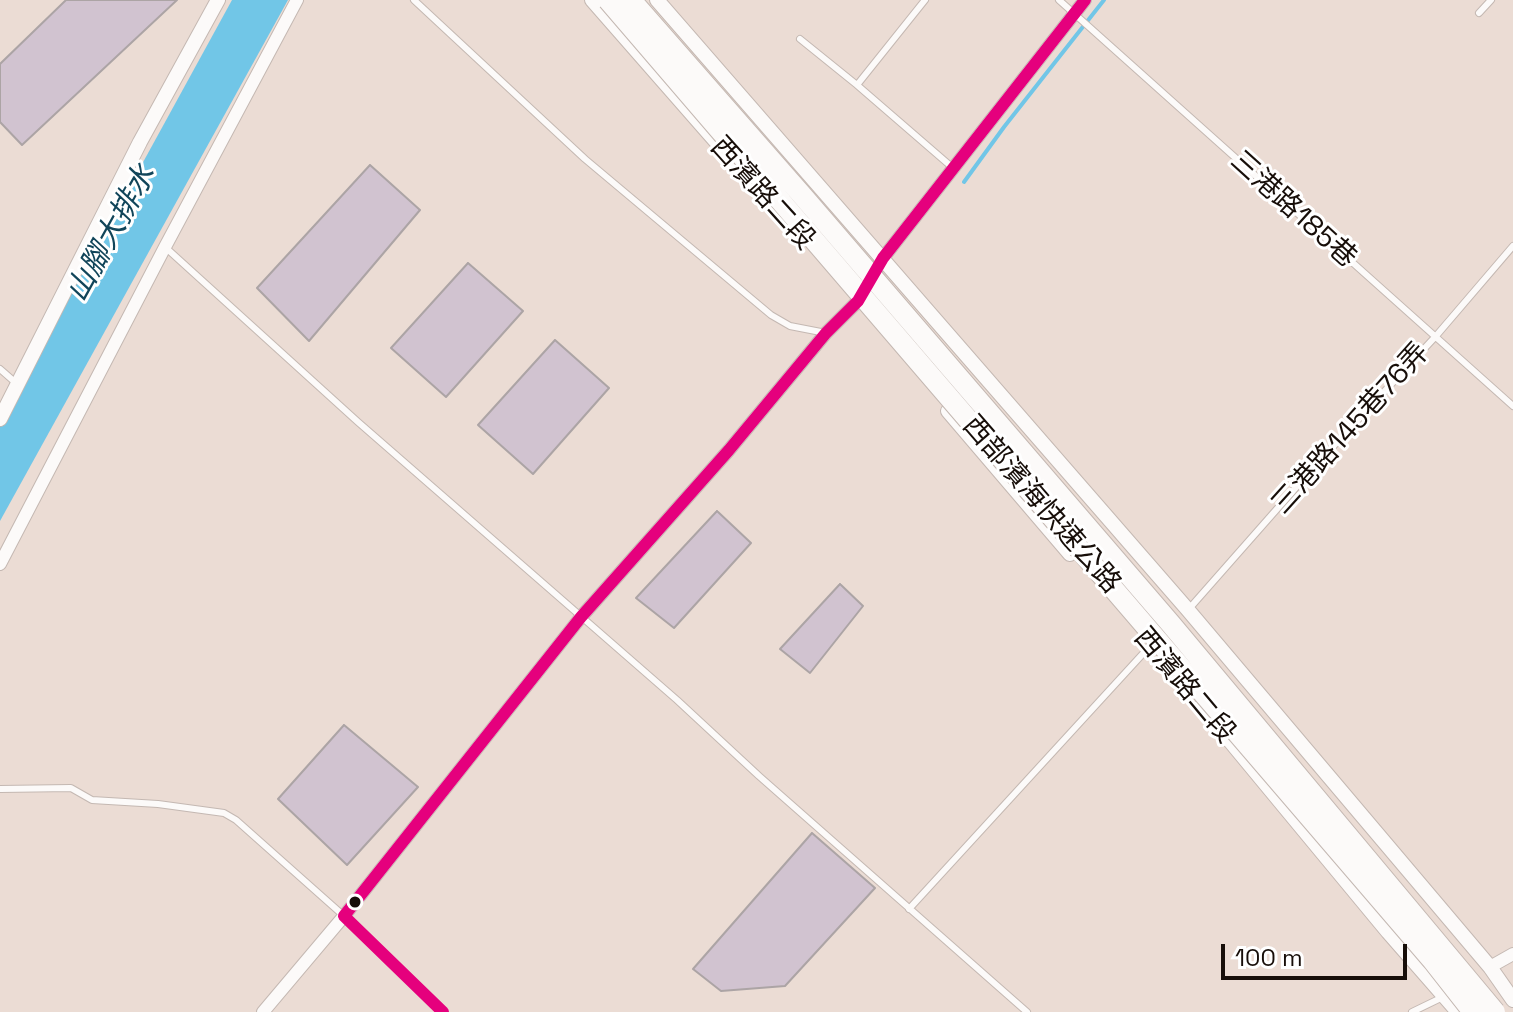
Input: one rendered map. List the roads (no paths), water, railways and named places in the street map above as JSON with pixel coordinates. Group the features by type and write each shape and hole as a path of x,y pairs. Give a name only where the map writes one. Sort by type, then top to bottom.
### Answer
{"highway":[{"name":"西部濱海快速公路","path":"608,0 1433,961 1473,1012"},
{"name":"西部濱海快速公路","path":"631,0 1160,611 1495,1012"}],"street":[{"path":"0,419 140,142 218,0"},
{"path":"0,564 297,0"},
{"name":"西濱路二段","path":"592,0 663,84 858,301 1458,1012"},
{"name":"西濱路二段","path":"657,0 1188,610 1490,967 1513,1000"},
{"path":"263,1012 344,916 581,617 729,450 826,333 858,301 883,258 1085,0"},
{"path":"1150,646 1188,610"},
{"path":"1490,967 1513,954"}],"lane":[{"path":"414,0 585,159 771,315 790,326 826,333"},
{"path":"857,85 925,0"},
{"name":"三港路185巷","path":"1059,0 1513,406"},
{"path":"1479,13 1491,0"},
{"path":"800,39 954,168"},
{"name":"三港路145巷76弄","path":"1188,610 1314,467 1436,336 1513,246"},
{"path":"165,247 358,422 677,700 1027,1012"},
{"path":"0,369 19,385"},
{"path":"909,909 1150,646"},
{"path":"0,789 71,788 92,800 158,804 224,813 236,820 344,916 443,1012"},
{"path":"1412,1012 1445,997 1490,967"}],"water":[{"name":"山腳大排水","path":"232,0 288,0 0,521 0,423"}],"waterway":[{"path":"964,182 1104,0"}]}
